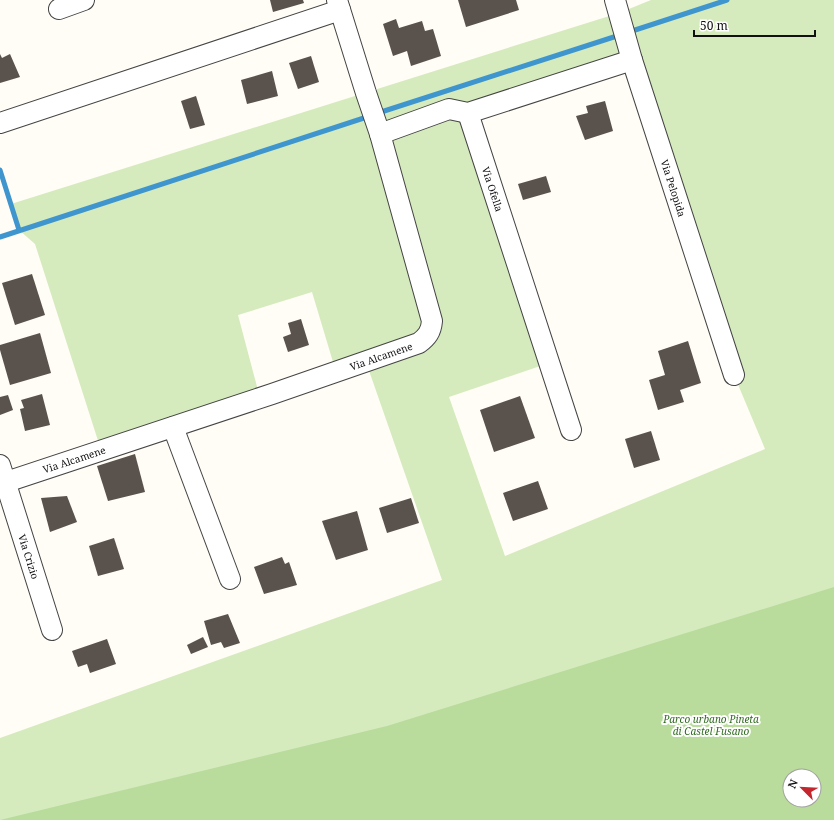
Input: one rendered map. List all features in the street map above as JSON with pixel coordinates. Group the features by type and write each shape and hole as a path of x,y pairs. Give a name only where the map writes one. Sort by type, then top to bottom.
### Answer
{"street":[{"path":"59,8 84,0"},
{"path":"0,123 339,5"},
{"name":"Via Alcamene","path":"2,477 172,427 419,344 429,334 432,328 432,322 380,134 339,5"},
{"name":"Via Pelopida","path":"617,7 632,60 734,375"},
{"path":"380,134 449,109 468,113 632,60"},
{"name":"Via Ofella","path":"468,113 571,430"},
{"path":"172,427 230,580"},
{"name":"Via Crizio","path":"2,477 52,630"}],"green space":[{"path":"651,0 834,0 834,701 418,820 0,820 0,738 442,580 366,362 336,372 312,292 238,315 260,398 101,450 35,244 19,230 11,204 619,13","holes":["632,60 734,375 765,449 505,556 449,397 549,363 468,113"]},
{"name":"Parco urbano Pineta di Castel Fusano","path":"834,587 834,820 0,820 387,726"}],"building":[{"path":"270,0 303,0 304,3 273,12"},
{"path":"458,0 516,0 519,10 466,27"},
{"path":"396,19 399,28 422,21 425,31 433,29 441,56 411,66 407,51 393,56 383,24"},
{"path":"0,54 2,58 10,54 20,77 0,83"},
{"path":"311,56 319,82 298,89 289,63"},
{"path":"272,71 278,96 247,104 241,80"},
{"path":"196,96 205,125 190,129 181,101"},
{"path":"605,101 613,131 585,140 576,116 588,113 586,106"},
{"path":"546,176 551,192 523,200 518,184"},
{"path":"32,274 45,315 15,325 2,283"},
{"path":"301,319 309,345 288,352 283,337 291,334 288,323"},
{"path":"40,333 51,373 10,385 0,350 0,345"},
{"path":"688,341 701,383 680,390 684,402 658,410 649,380 665,375 658,351"},
{"path":"42,394 50,425 25,431 20,409 24,408 21,400"},
{"path":"8,395 13,410 0,415 0,397"},
{"path":"520,396 535,438 494,452 480,410"},
{"path":"651,431 660,460 634,468 625,439"},
{"path":"135,454 145,492 108,501 97,466"},
{"path":"538,481 548,509 513,521 503,493"},
{"path":"67,496 77,522 50,532 41,498"},
{"path":"411,498 419,523 387,533 379,508"},
{"path":"357,511 368,550 336,560 322,521"},
{"path":"114,538 124,569 98,576 89,546"},
{"path":"282,557 285,564 289,562 297,585 264,594 254,567"},
{"path":"228,614 240,643 224,648 221,642 211,645 204,621"},
{"path":"203,637 208,647 191,654 187,645"},
{"path":"107,639 116,664 90,673 87,664 78,667 72,651"}],"waterway":[{"path":"629,32 727,0"},
{"path":"378,113 620,35"},
{"path":"0,237 370,116"},
{"path":"0,170 19,230"}]}
